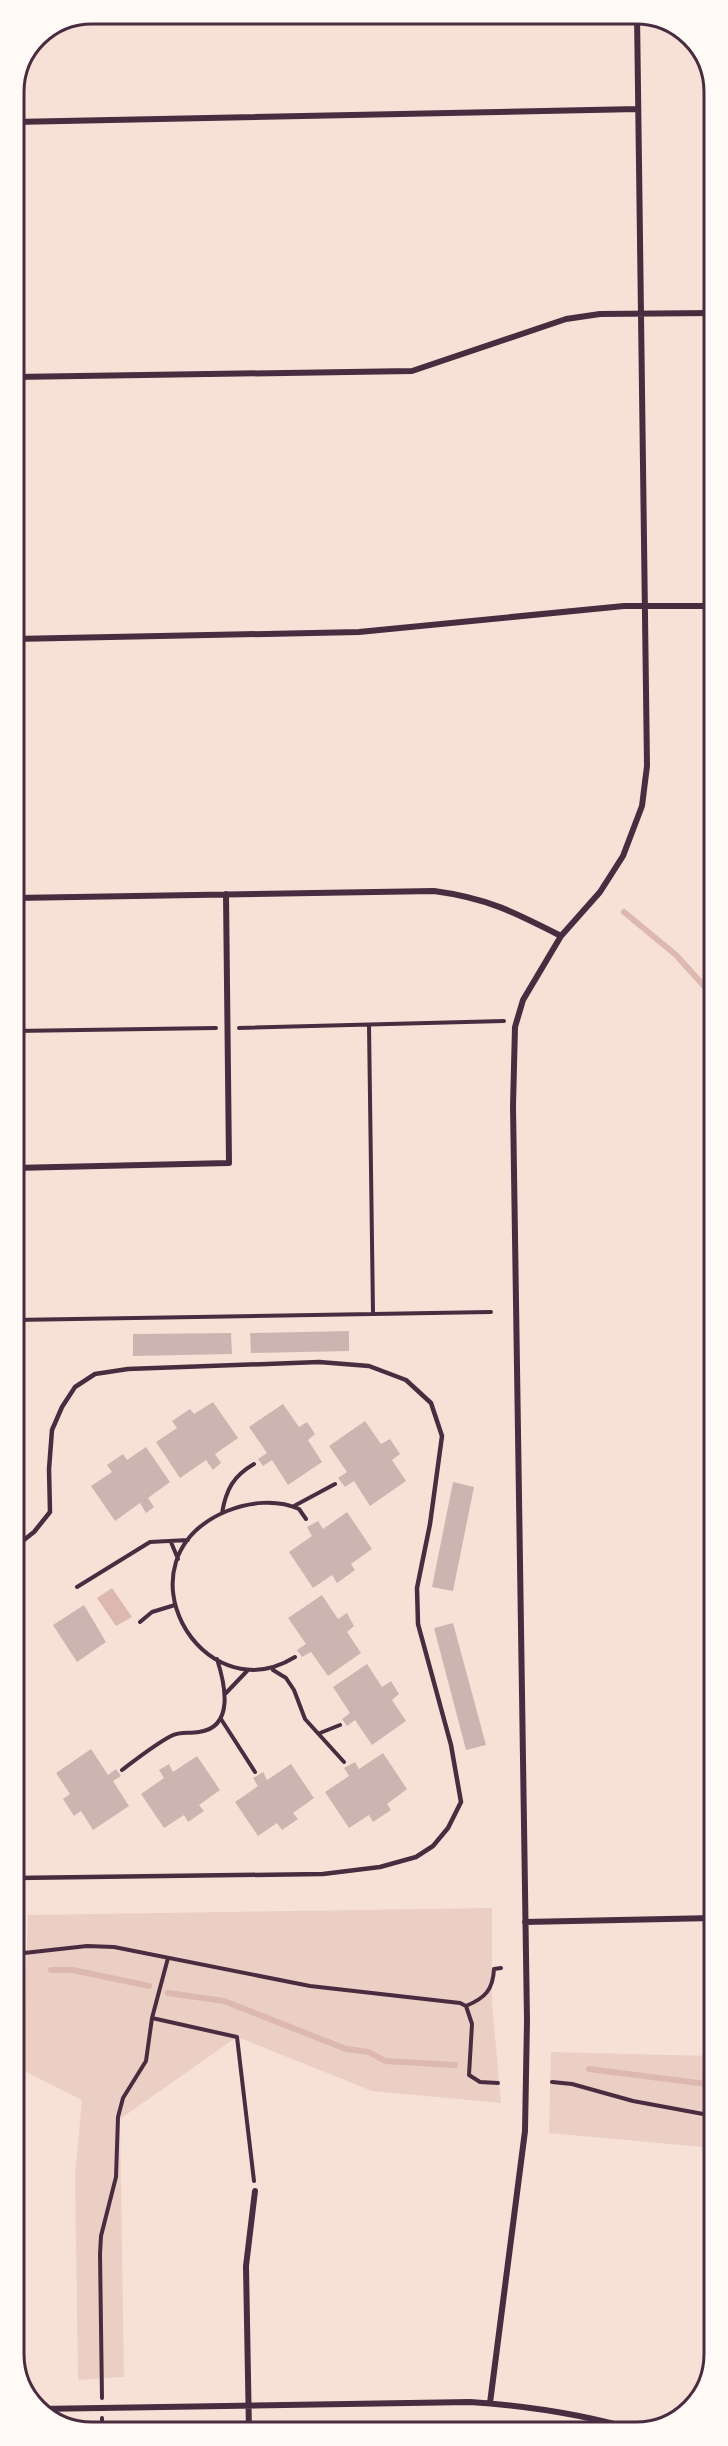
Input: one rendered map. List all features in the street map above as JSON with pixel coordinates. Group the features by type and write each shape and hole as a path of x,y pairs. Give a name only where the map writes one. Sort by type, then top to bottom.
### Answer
{"street":[{"path":"490,2403 525,2131 525,1922 513,1106 517,1022 523,1000 561,936 600,892 617,865 633,832 642,806 647,766 647,606 637,24"},
{"path":"24,122 638,109"},
{"path":"24,377 412,371 566,319 600,314 704,313"},
{"path":"24,639 359,632 647,606 704,606"},
{"path":"24,898 434,891 472,896 493,903 561,936"},
{"path":"24,1168 229,1163 226,894"},
{"path":"525,1922 704,1918"},
{"path":"249,2422 246,2266 255,2191"},
{"path":"51,2409 490,2403 531,2406 609,2422"}],"lane":[{"path":"24,1540 34,1532 50,1512 49,1469 52,1430 62,1407 75,1387 95,1374 128,1369 319,1362 369,1366 406,1380 431,1403 442,1436 435,1493 417,1588 418,1624 451,1745 461,1802 448,1828 433,1846 416,1857 380,1867 323,1874 24,1878"}],"path":[{"path":"24,1031 517,1022"},
{"path":"369,1025 373,1313"},
{"path":"24,1320 491,1312"},
{"path":"222,1513 231,1483 242,1471 254,1464"},
{"path":"293,1507 335,1484"},
{"path":"295,1657 273,1669 247,1671 218,1659 198,1645 188,1632 175,1605 171,1577 189,1539 197,1528 222,1513 255,1503 293,1507 299,1509 306,1519"},
{"path":"77,1587 141,1546 158,1540 171,1542 189,1539"},
{"path":"171,1542 178,1560"},
{"path":"140,1623 152,1612 175,1605"},
{"path":"122,1770 172,1736 199,1732 214,1726 221,1719 225,1694 218,1659"},
{"path":"273,1669 286,1678 294,1690 305,1719 320,1732 344,1762"},
{"path":"225,1694 247,1671"},
{"path":"221,1719 255,1772"},
{"path":"320,1732 340,1725"},
{"path":"24,1953 87,1946 114,1947 310,1986 418,1997 466,2006 485,1997 490,1991 494,1969 501,1968"},
{"path":"102,2422 101,2236 116,2176 118,2117 123,2098 146,2061 152,2018 168,1958"},
{"path":"466,2006 472,2024 469,2075 480,2082 498,2084"},
{"path":"152,2018 237,2037 255,2191"},
{"path":"552,2082 572,2084 633,2100 704,2114"}],"shaded area":[{"path":"112,1588 132,1617 116,1626 97,1598"},
{"path":"492,1908 492,2003 501,2103 372,2091 237,2037 120,2119 124,2377 78,2380 75,2175 82,2100 24,2071 28,1915"},
{"path":"551,2052 704,2056 704,2147 549,2133"}],"building":[{"path":"349,1331 349,1351 251,1353 250,1333"},
{"path":"231,1333 232,1354 133,1356 133,1334"},
{"path":"213,1402 238,1438 215,1454 221,1463 213,1470 206,1460 180,1478 156,1442 177,1428 172,1421 190,1409 194,1414"},
{"path":"283,1404 299,1427 307,1422 315,1434 308,1440 322,1462 288,1485 272,1460 263,1466 258,1459 267,1453 249,1427"},
{"path":"365,1421 381,1444 390,1439 400,1454 392,1460 406,1481 370,1506 354,1481 345,1487 338,1478 347,1472 329,1446"},
{"path":"146,1447 170,1482 148,1498 154,1507 146,1513 140,1503 115,1521 91,1486 112,1472 107,1465 123,1454 127,1460"},
{"path":"453,1482 474,1487 453,1591 432,1587"},
{"path":"347,1512 372,1549 351,1564 355,1570 337,1583 332,1575 313,1588 289,1552 312,1536 307,1527 318,1521 323,1529"},
{"path":"322,1595 338,1619 347,1613 354,1626 347,1632 361,1653 328,1676 311,1652 302,1657 297,1650 306,1644 288,1618"},
{"path":"84,1605 106,1642 77,1662 53,1625"},
{"path":"453,1623 486,1745 466,1750 434,1628"},
{"path":"367,1664 382,1687 391,1681 399,1694 392,1700 406,1721 372,1745 355,1720 347,1726 342,1719 350,1713 333,1687"},
{"path":"91,1749 108,1775 116,1769 121,1776 113,1781 129,1806 93,1830 81,1811 74,1816 63,1799 70,1794 56,1773"},
{"path":"383,1753 407,1789 387,1804 391,1810 373,1822 369,1815 349,1828 325,1792 349,1776 344,1768 355,1762 359,1769"},
{"path":"197,1756 220,1790 199,1805 204,1811 188,1822 184,1815 164,1828 141,1794 164,1778 159,1770 169,1764 173,1772"},
{"path":"291,1764 314,1798 293,1813 298,1819 282,1830 277,1823 258,1836 235,1802 258,1786 253,1778 263,1772 267,1780"}],"waterway":[{"path":"624,912 676,955 704,986"},
{"path":"51,1970 73,1970 149,1986"},
{"path":"168,1993 224,2001 346,2049 369,2052 385,2061 455,2065"},
{"path":"589,2069 704,2084"}]}
